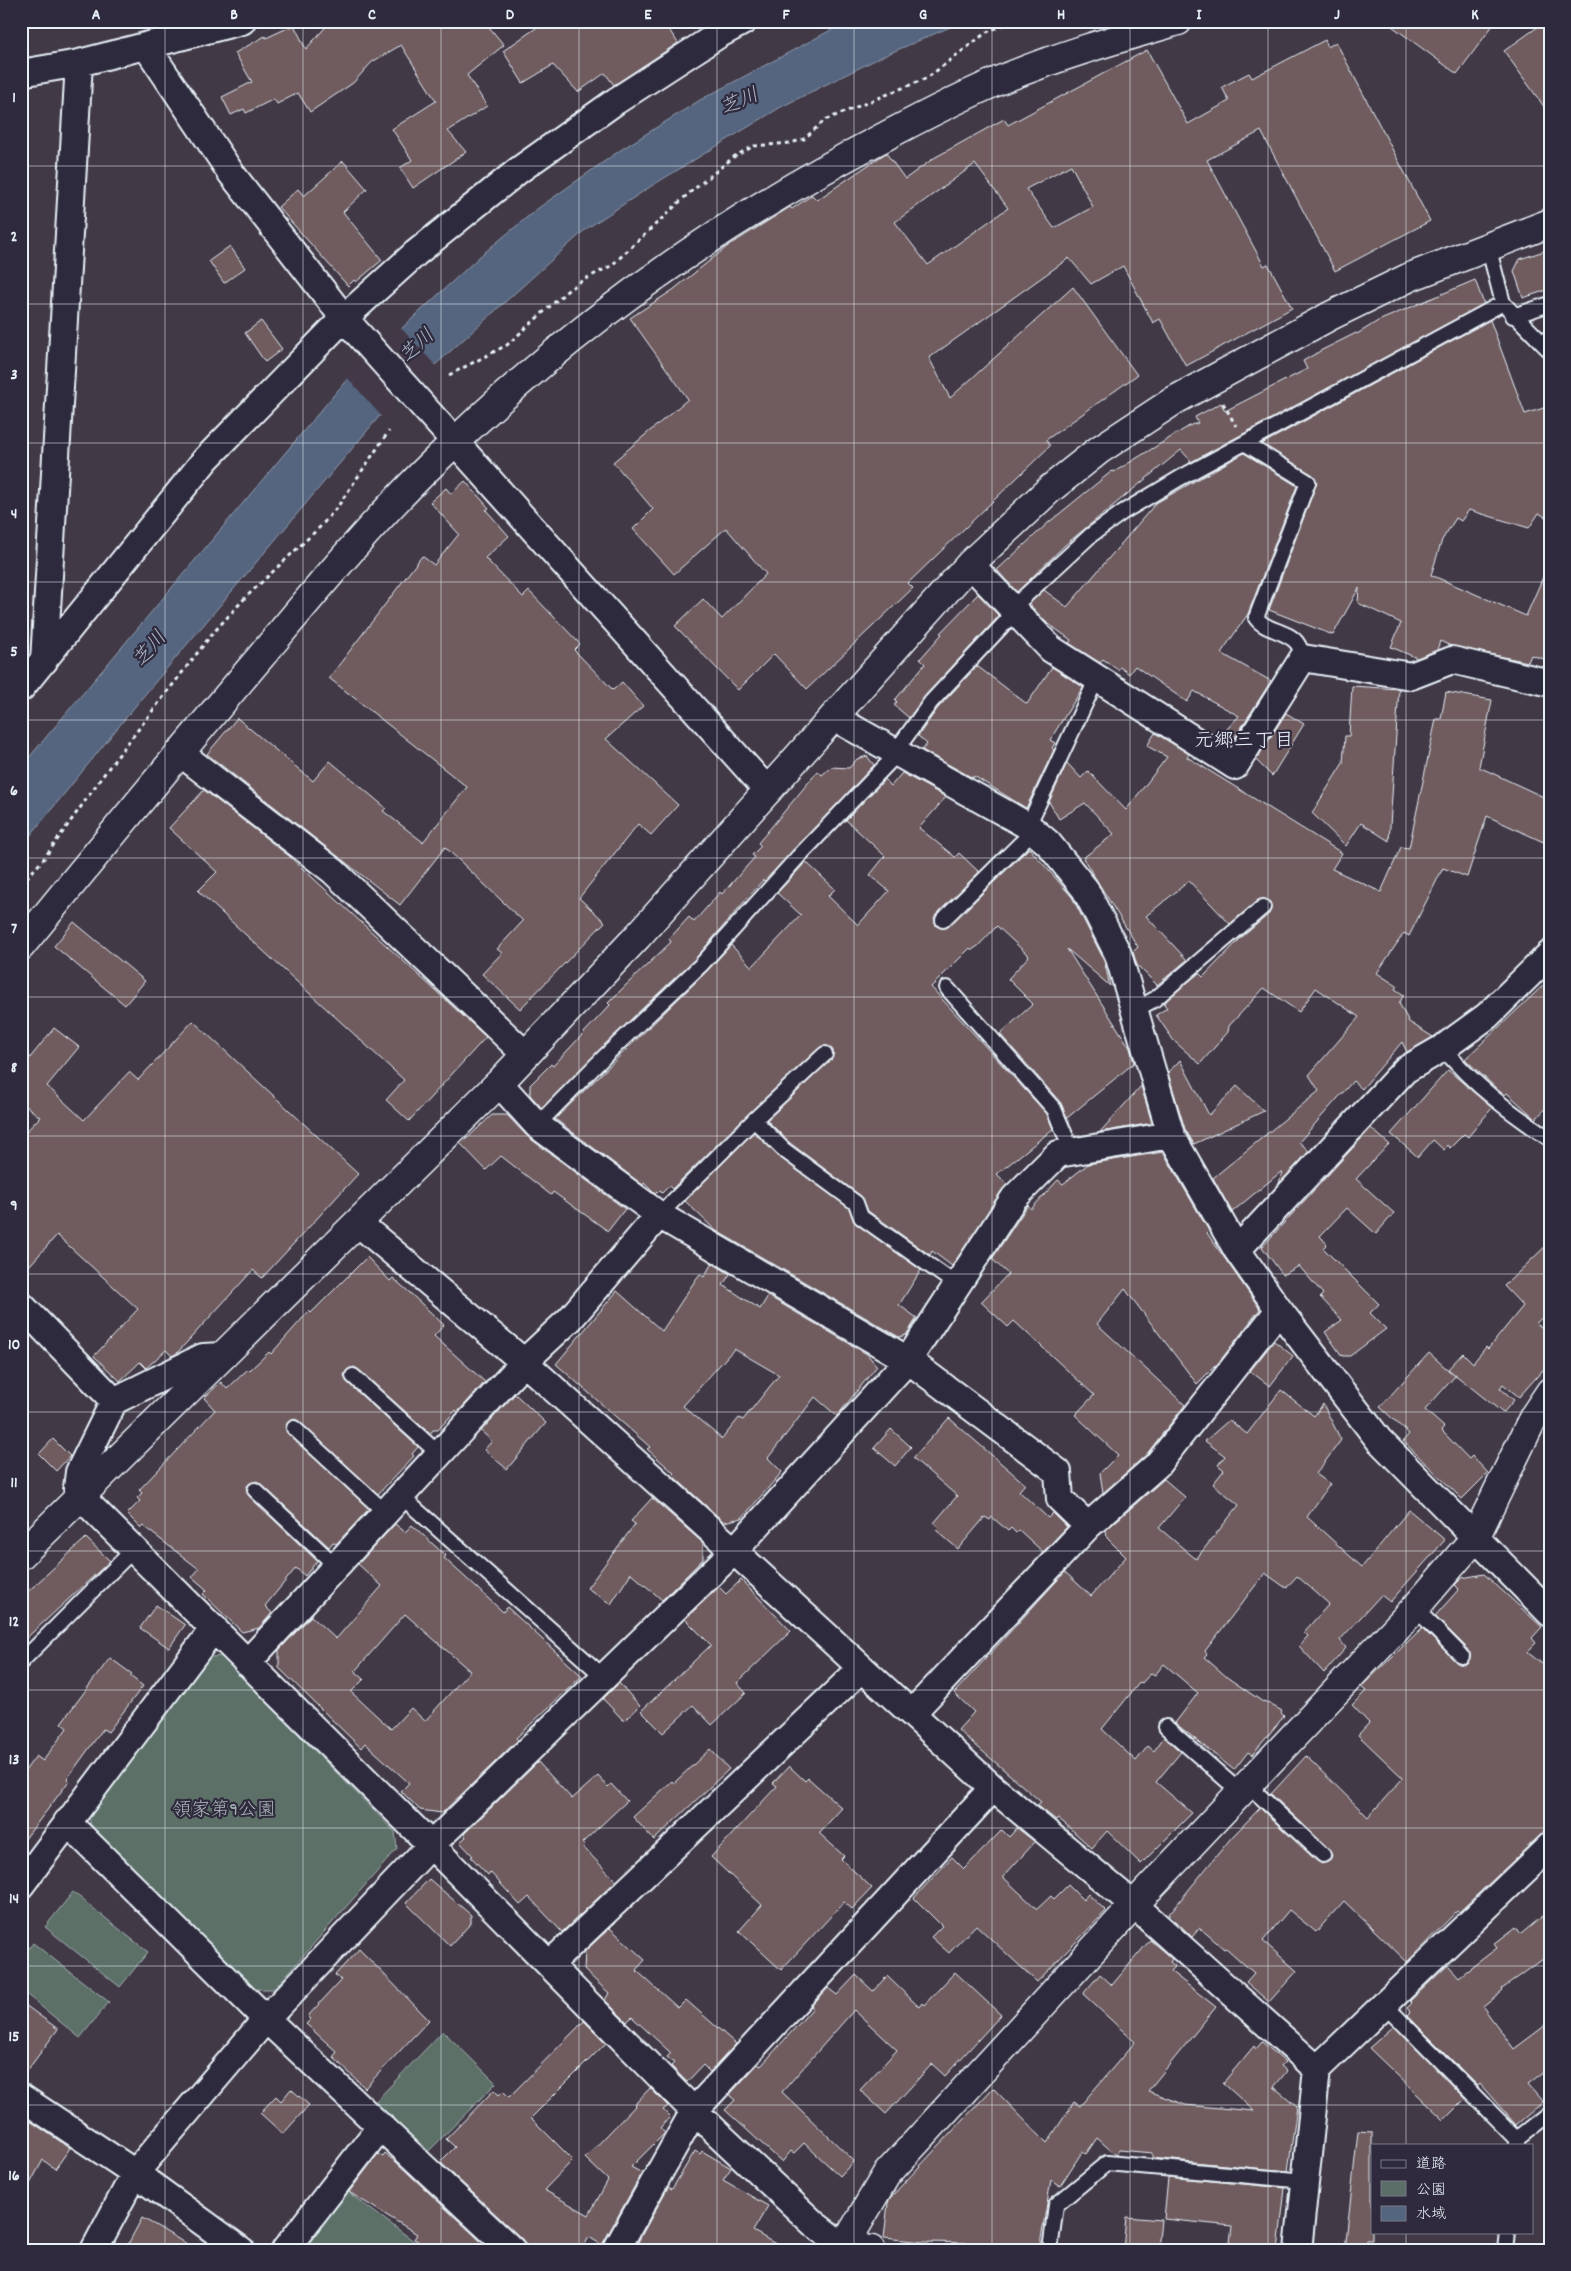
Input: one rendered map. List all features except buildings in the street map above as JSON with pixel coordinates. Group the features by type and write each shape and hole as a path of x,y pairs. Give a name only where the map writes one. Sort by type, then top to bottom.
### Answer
{"street":[{"path":"21,73 79,63 242,21"},
{"path":"21,688 206,459 350,325 416,253 519,170 616,101 718,35 744,21"},
{"path":"21,946 179,752 447,433 675,262 763,204 911,123 1004,78 1108,41 1178,21"},
{"path":"146,46 231,173 350,325 768,792"},
{"path":"44,661 79,63"},
{"path":"21,1555 499,1083 638,936 970,564 1050,489 1099,450 1175,400 1348,308 1410,278 1550,223"},
{"path":"970,564 1051,649 1235,766 1303,658 1411,676 1452,660 1550,683"},
{"path":"832,717 1030,828 1048,843 1085,889 1118,954 1171,1135 1237,1250 1279,1310 1379,1440 1550,1613"},
{"path":"179,752 333,871 526,1055"},
{"path":"1237,1250 1398,1076 1443,1048 1486,1016 1550,954"},
{"path":"499,1083 538,1125 659,1215 908,1360 1058,1472 1060,1499 1088,1526"},
{"path":"94,2250 135,2173 266,2019 431,1845 734,1551 908,1360 1014,1198 1058,1154 1171,1135"},
{"path":"247,1664 524,1362 570,1319 659,1215"},
{"path":"358,1223 524,1362 993,1788 1134,1905 1317,2069"},
{"path":"21,1305 114,1401"},
{"path":"912,1713 1088,1526 1157,1464 1279,1310"},
{"path":"223,1356 203,1357 114,1401 79,1472 77,1488 81,1497 550,1964 694,2111 813,2223 843,2248 871,2250"},
{"path":"843,2248 886,2176 1134,1905 1415,1608 1475,1538 1534,1416 1550,1392"},
{"path":"21,1885 214,1628"},
{"path":"550,1964 862,1668"},
{"path":"616,2250 694,2111 993,1788"},
{"path":"67,1822 266,2019 512,2250"},
{"path":"1298,2250 1317,2069 1550,1846"},
{"path":"21,2097 135,2173 241,2250"},
{"path":"285,2250 380,2126"}],"lane":[{"path":"1488,246 1503,303 1513,316 1550,352"},
{"path":"538,1125 606,1055 701,965 798,857 896,753 931,702 1013,610 1090,535 1123,512 1503,303"},
{"path":"1513,316 1550,304"},
{"path":"1246,444 1308,482 1256,618 1260,623 1288,636 1298,643 1303,658"},
{"path":"943,920 1030,828 1097,678"},
{"path":"1135,1010 1155,998 1263,907"},
{"path":"947,988 1054,1109 1072,1151"},
{"path":"1443,1048 1458,1067 1501,1104 1550,1139"},
{"path":"659,1215 754,1120 826,1054"},
{"path":"754,1120 784,1150 856,1203 861,1217 957,1285"},
{"path":"352,1376 439,1454"},
{"path":"294,1428 393,1504 604,1677"},
{"path":"255,1490 336,1566"},
{"path":"21,1662 134,1549"},
{"path":"1415,1608 1462,1656"},
{"path":"1166,1727 1244,1788 1323,1855"},
{"path":"1384,2005 1517,2142 1550,2113"},
{"path":"1050,2250 1056,2205 1107,2163 1305,2181"},
{"path":"1505,2250 1507,2234"}],"path":[{"path":"449,375 507,345 567,291 582,280 612,266 688,194 735,156 754,146 791,143 804,139 825,120 927,78 987,32 1012,21"},
{"path":"1211,381 1246,444"},
{"path":"21,884 42,861 115,758 212,634 245,598 321,526 338,506 389,431"}],"green space":[{"name":"領家第9公園","path":"221,1656 395,1832 397,1849 274,1989 257,1989 91,1833 89,1811 203,1658"},
{"path":"73,1892 148,1952 120,1987 45,1927"},
{"path":"33,1943 109,2002 80,2038 21,1990 21,1958"},
{"path":"443,2031 496,2083 425,2155 373,2104"},
{"path":"345,2190 426,2250 299,2250"}],"water":[{"name":"芝川","path":"848,21 964,21 881,57 781,107 653,185 586,229 383,412 141,699 21,847 21,767 349,377 479,257 537,209 619,151 700,100"}],"pier":[{"path":"400,327 437,367 382,417 346,376"}],"district":[{"name":"元郷三丁目","path":"1244,742"}]}
